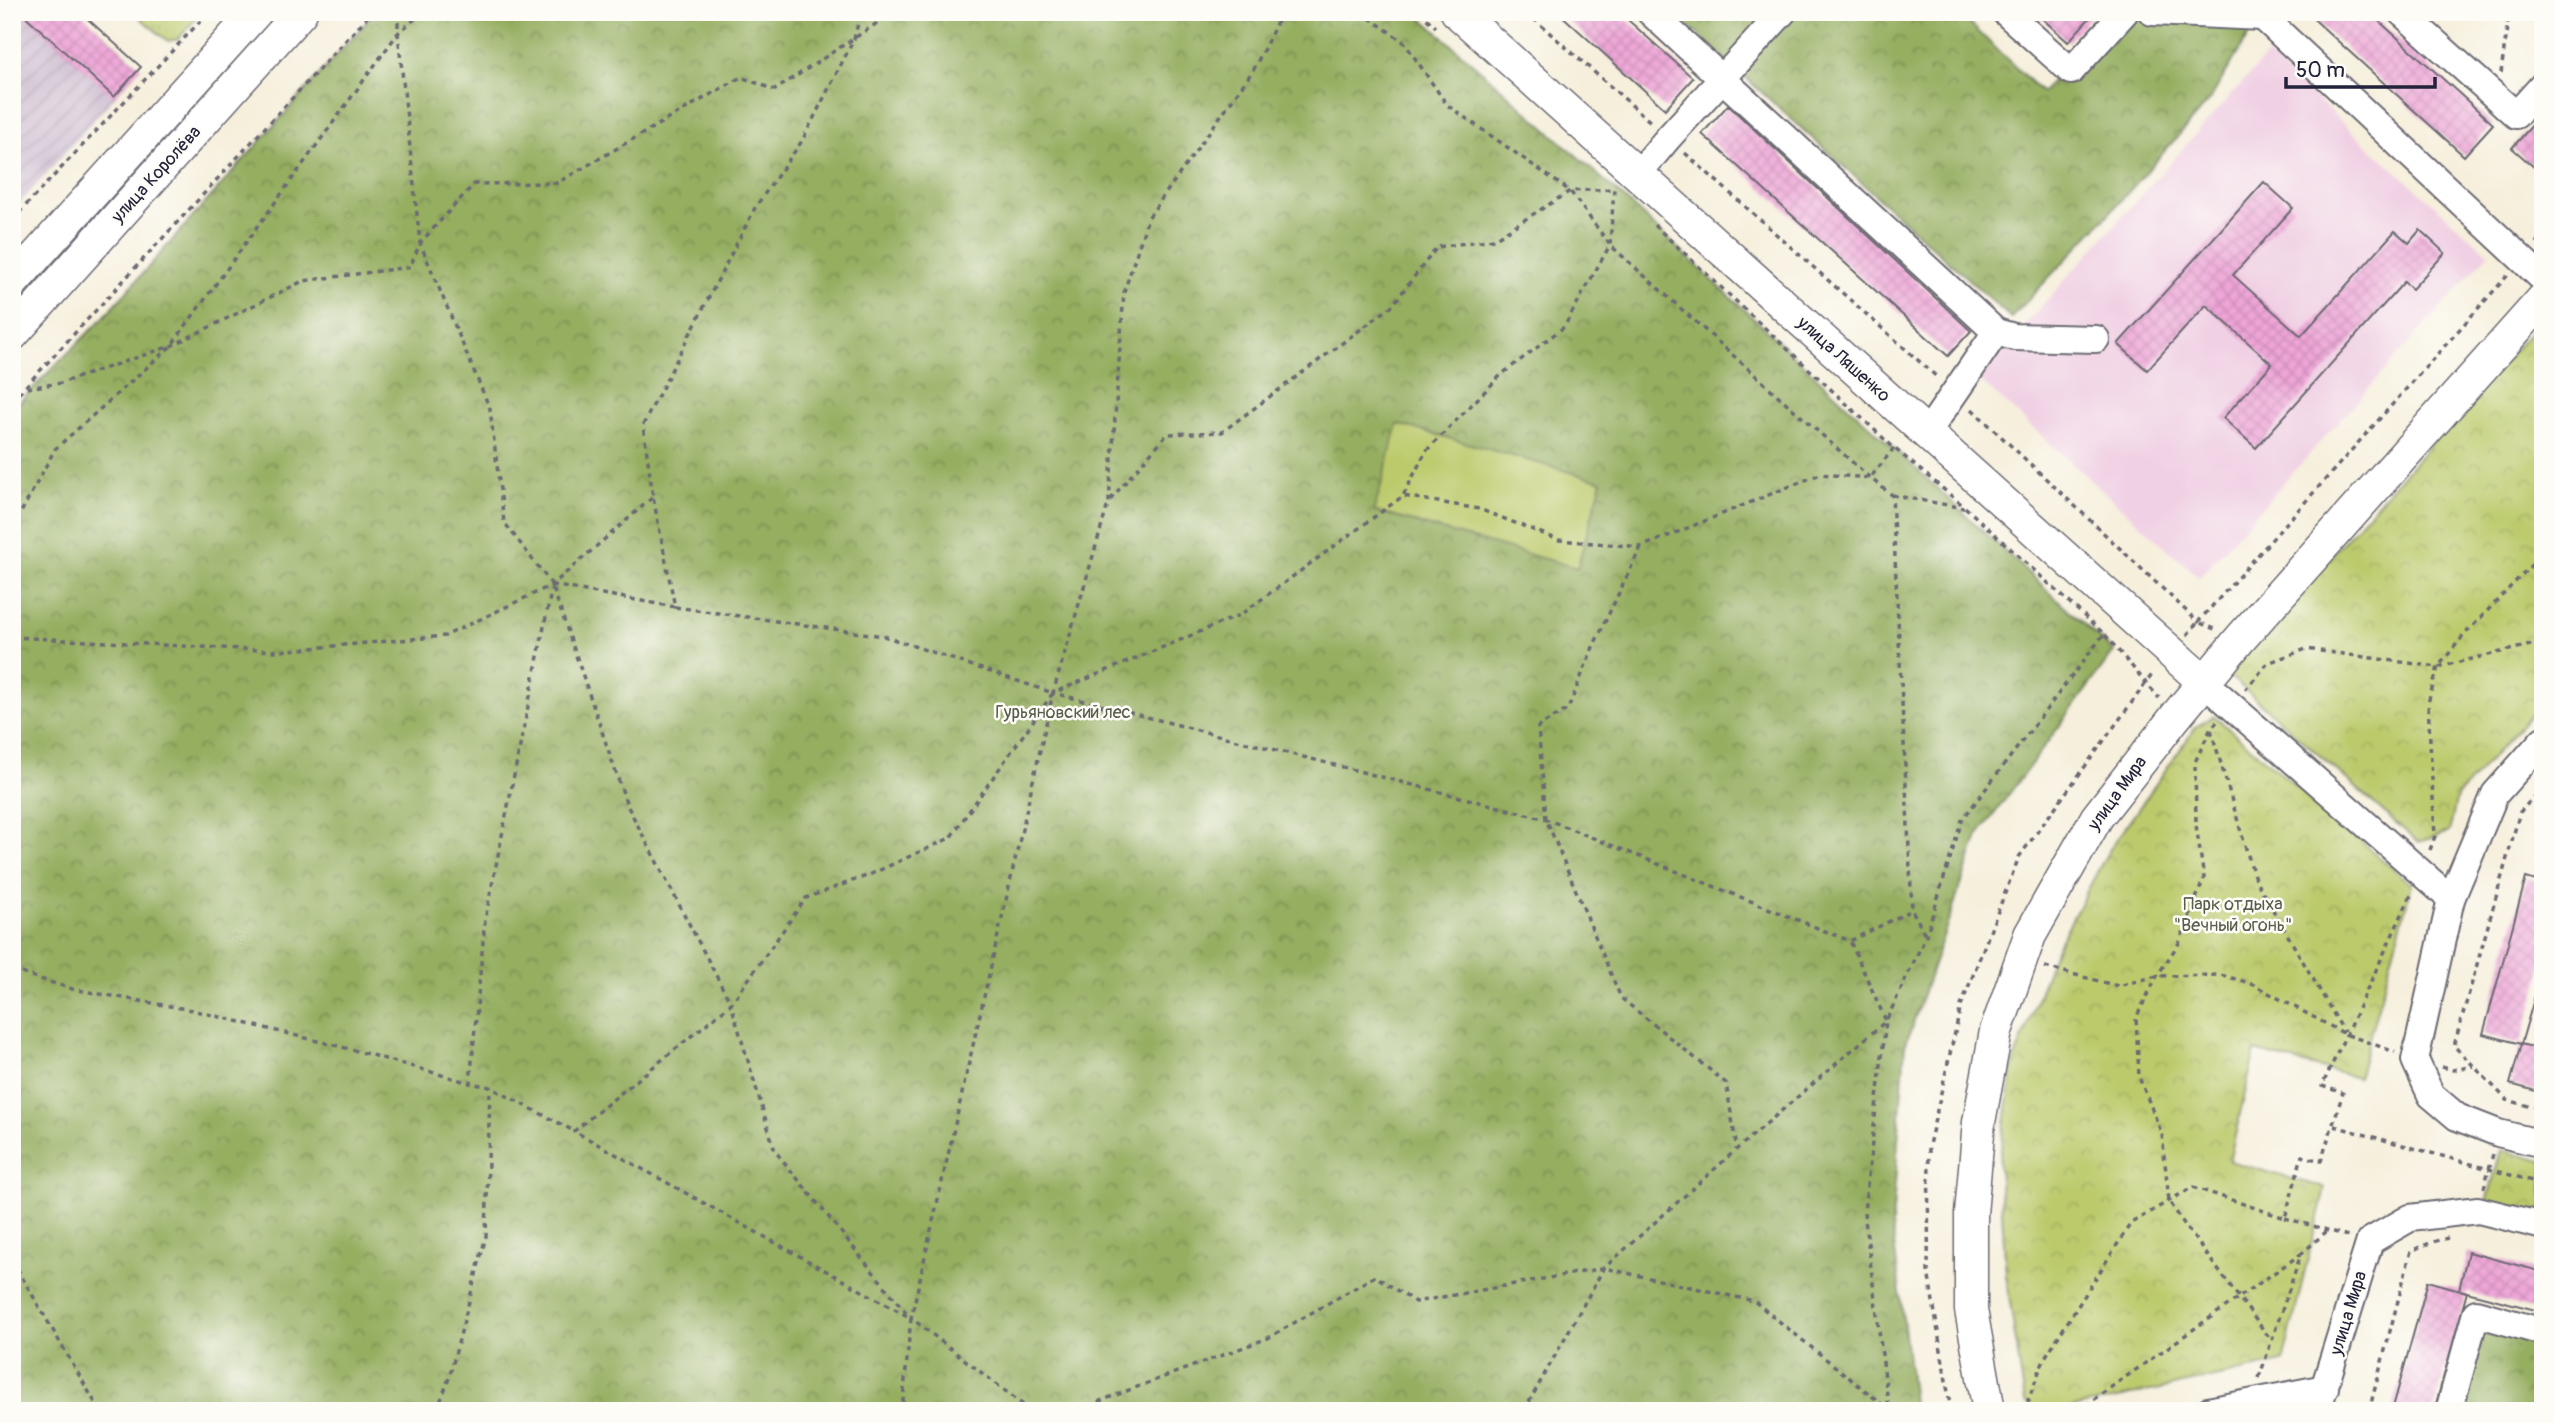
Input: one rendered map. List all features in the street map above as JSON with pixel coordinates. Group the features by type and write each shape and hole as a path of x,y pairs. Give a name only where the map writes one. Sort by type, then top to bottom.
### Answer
{"main road":[{"name":"улица Королёва","path":"17,270 256,12"},
{"name":"улица Королёва","path":"12,335 300,12"},
{"name":"улица Ляшенко","path":"1449,22 1625,187 1927,433 2204,682"},
{"name":"улица Мира","path":"1989,1411 1971,1310 1970,1214 1979,1122 1996,1031 2030,935 2097,817 2204,682 2543,299"}],"street":[{"path":"1650,12 1996,332 2014,337 2096,339"},
{"path":"1625,187 1783,12"},
{"path":"2005,12 2071,71 2125,12"},
{"path":"2152,12 2266,15 2543,279"},
{"path":"2401,12 2516,115 2543,85"},
{"path":"1927,433 1996,332"},
{"name":"улица Ляшенко","path":"2204,682 2451,899"},
{"path":"2543,740 2495,794 2451,899 2415,1060 2431,1095 2457,1117 2498,1133 2543,1144"},
{"path":"2478,1210 2543,1226"},
{"name":"улица Мира","path":"2321,1399 2370,1241 2410,1218 2478,1210"},
{"path":"2449,1411 2476,1313 2543,1332"},
{"path":"2208,1411 2259,1403 2321,1399"}],"path":[{"path":"12,220 209,12"},
{"path":"12,401 27,388 372,12"},
{"path":"398,12 420,243 490,409 504,522 552,585 628,805 731,1004 775,1151 911,1318"},
{"path":"12,529 55,449 171,346 398,33 423,12"},
{"path":"675,607 653,497 643,425 756,206 802,141 854,39 861,12"},
{"path":"27,388 61,383 171,346 303,281 410,267 420,243 474,184 557,183 741,77 775,90 894,12"},
{"path":"902,1411 911,1318 1053,693 1109,501 1124,292 1148,218 1254,69 1282,12"},
{"path":"1361,12 1404,42 1447,105 1570,191 1610,245 1870,478 1892,495 1966,508"},
{"path":"1419,12 1449,22"},
{"path":"2498,98 2509,12"},
{"path":"1604,180 1625,187"},
{"path":"1109,501 1167,434 1222,432 1391,307 1437,247 1494,239 1570,191 1625,187"},
{"path":"574,1130 731,1004 806,898 869,875 950,838 1053,693 1240,614 1403,496 1426,451 1502,374 1564,327 1610,245 1625,187"},
{"path":"1644,217 1895,449 1966,508 2104,634 2144,682"},
{"path":"1870,478 1895,449"},
{"path":"1403,496 1479,509 1559,540 1641,547 1820,474 1870,478"},
{"path":"1892,495 1912,910 1926,936"},
{"path":"12,637 278,651 445,636 552,585 653,497"},
{"path":"1641,547 1592,647 1567,709 1538,727 1546,820 1621,998 1726,1083 1737,1149"},
{"path":"552,585 675,607 884,636 1053,693 1546,820 1850,941 1886,1021"},
{"path":"470,1083 485,920 552,585"},
{"path":"1888,1410 1864,1212 1886,1021 1926,936 1962,820 2104,634"},
{"path":"2268,663 2306,649 2438,667 2543,642"},
{"path":"2043,966 2118,986 2157,976 2221,975 2250,983 2345,1034 2255,879 2211,728 2195,762 2196,825 2204,878 2179,943 2157,976 2136,1018 2139,1076 2162,1134 2169,1201 2271,1340"},
{"path":"2543,787 2520,812 2454,1046 2507,1100 2543,1110"},
{"path":"1850,941 1912,910"},
{"path":"12,970 72,989 192,1010 490,1087 574,1130 911,1318 1031,1411"},
{"path":"1524,1411 1604,1268 1886,1021"},
{"path":"437,1411 449,1378 486,1236 490,1087"},
{"path":"2478,1210 2507,1100"},
{"path":"2035,1411 2028,1400 2044,1359 2131,1223 2193,1187 2286,1218 2302,1156 2321,1161 2334,1126 2543,1184"},
{"path":"2077,1411 2301,1254 2327,1231"},
{"path":"2369,1411 2411,1251 2432,1242 2458,1236"},
{"path":"2259,1403 2259,1373 2301,1254"},
{"path":"12,1260 100,1411"},
{"path":"1093,1411 1100,1401 1268,1338 1375,1276 1415,1302 1604,1268 1754,1301 1888,1410"}],"shaded area":[{"path":"12,12 80,12 141,67 12,212"},
{"path":"2267,55 2489,254 2199,577 1977,378"}],"green space":[{"path":"133,12 202,12 178,39 168,41"},
{"name":"Гурьяновский лес","path":"375,12 1415,12 1614,189 2114,652 1978,836 1905,1046 1892,1225 1914,1411 12,1411 12,409 104,317"},
{"path":"1673,12 1958,12 2042,93 2095,28 2104,12 2238,12 2251,31 2209,101 2011,318"},
{"path":"2543,318 2543,701 2457,796 2449,832 2418,842 2226,673"},
{"path":"1398,424 1602,481 1577,568 1374,511"},
{"name":"Парк отдыха \"Вечный огонь\"","path":"2214,716 2412,885 2358,1078 2255,1051 2229,1161 2325,1188 2283,1362 2059,1411 2037,1411 2025,1402 2006,1275 1999,1164 2014,1061 2055,951 2108,852 2196,727"},
{"path":"2501,1150 2543,1161 2543,1216 2487,1202"},
{"path":"2484,1327 2543,1344 2543,1411 2462,1411"}],"building":[{"path":"21,12 80,12 141,67 114,97"},
{"path":"1558,12 1619,12 1693,78 1665,109"},
{"path":"2035,12 2095,12 2068,42"},
{"path":"2306,12 2369,12 2493,124 2464,156"},
{"path":"1728,105 1971,331 1948,356 1702,134"},
{"path":"2543,113 2543,175 2512,148"},
{"path":"2264,182 2293,208 2233,275 2301,336 2395,231 2409,243 2420,230 2445,253 2412,289 2404,282 2256,448 2223,418 2272,364 2206,305 2147,370 2118,344"},
{"path":"2526,878 2543,883 2543,968 2521,1044 2483,1034"},
{"path":"2521,1044 2543,1050 2543,1093 2510,1084"},
{"path":"2468,1252 2543,1272 2543,1312 2459,1290"},
{"path":"2428,1281 2467,1292 2434,1411 2392,1411"}]}
